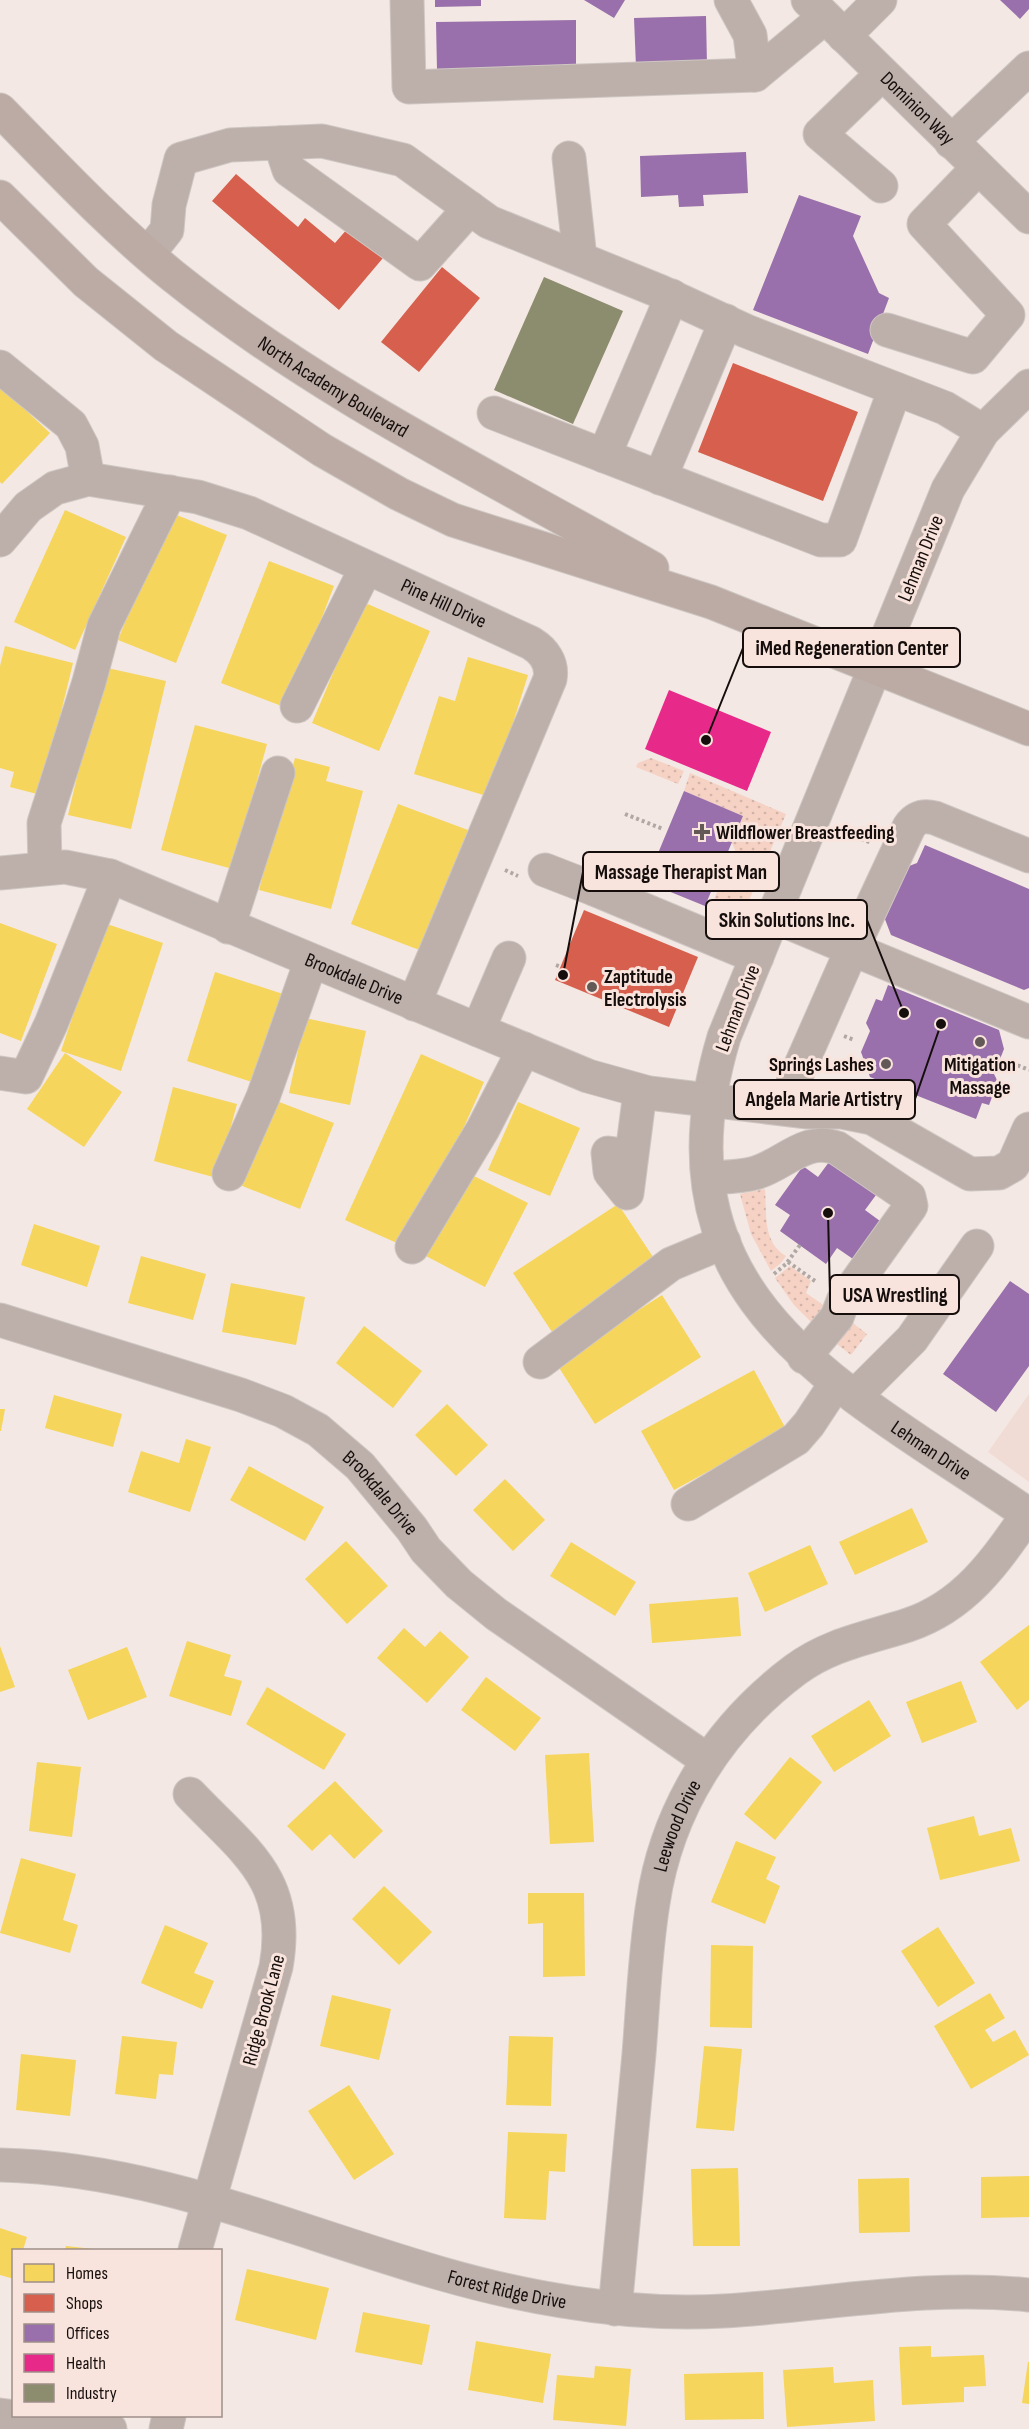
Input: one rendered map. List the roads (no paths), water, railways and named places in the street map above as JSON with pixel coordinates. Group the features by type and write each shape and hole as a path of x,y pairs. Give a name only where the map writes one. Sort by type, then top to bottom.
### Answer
{"highway":[{"name":"North Academy Boulevard","path":"0,110 105,218 148,254 270,347 393,424 711,602"},
{"name":"North Academy Boulevard","path":"0,197 86,282 166,346 322,450 390,489 453,520 711,602 1029,729"}],"street":[{"path":"407,0 409,87 755,75 826,18 880,0"},
{"path":"731,0 750,35 755,75"},
{"name":"Dominion Way","path":"826,18 1029,217"},
{"path":"881,186 820,134 882,74"},
{"path":"951,142 1025,80"},
{"path":"148,254 167,230 169,205 181,159 230,144 322,141 403,160 489,222 672,296 726,321 945,408 983,431"},
{"path":"280,143 289,170 420,264 470,208"},
{"path":"569,158 580,258"},
{"path":"887,330 973,357 1008,315 924,224 978,168"},
{"path":"604,456 672,296"},
{"path":"660,478 726,321"},
{"path":"0,367 71,425 82,446 88,479"},
{"name":"Lehman Drive","path":"1028,1515 845,1389 804,1357 757,1305 724,1242 714,1212 709,1178 707,1127 709,1100 724,1037 948,489 983,431 1029,386"},
{"path":"494,413 821,540 840,540 895,388"},
{"name":"Pine Hill Drive","path":"0,540 28,507 55,488 88,479 198,497 249,513 531,643 544,653 551,672 414,1004"},
{"path":"45,867 44,823 89,682 104,626 170,492"},
{"path":"297,706 366,568"},
{"path":"228,927 278,773"},
{"path":"782,1108 852,949 909,827 916,818 935,818 1029,856"},
{"name":"Brookdale Drive","path":"0,873 45,867 83,869 110,876 588,1076 640,1092 872,1118 970,1174 999,1173 1013,1165 1029,1129"},
{"path":"545,870 599,879 757,957"},
{"path":"0,1073 27,1077 51,1024 110,876"},
{"path":"773,916 1029,1023"},
{"path":"478,1030 510,958"},
{"path":"229,1174 263,1097 312,961"},
{"path":"412,1247 483,1129 524,1049"},
{"path":"630,1156 640,1092"},
{"path":"709,1178 756,1173 803,1148 827,1145 837,1148 909,1197 911,1206 843,1301 837,1317 804,1357"},
{"path":"540,1362 671,1264 724,1242"},
{"path":"688,1504 796,1438 845,1389 912,1340 977,1246"},
{"name":"Brookdale Drive","path":"0,1320 241,1395 283,1411 318,1430 360,1466 412,1529 426,1550 459,1584 496,1614 707,1760"},
{"name":"Leewood Drive","path":"615,2309 653,1902 670,1833 685,1798 707,1760 741,1717 767,1691 804,1664 834,1647 928,1616 965,1594 987,1573 1028,1515"},
{"name":"Ridge Brook Lane","path":"190,1794 263,1873 277,1902 280,1927 276,1967 195,2249"},
{"name":"Forest Ridge Drive","path":"0,2165 77,2171 142,2182 211,2199 477,2283 531,2296 615,2309 723,2311 934,2292 1029,2295"},
{"path":"16,2417 110,2429"}],"place":[{"name":"iMed Regeneration Center","path":"706,740"},
{"name":"Wildflower Breastfeeding","path":"702,832"},
{"name":"Massage Therapist Man","path":"563,975"},
{"name":"Zaptitude Electrolysis","path":"592,987"},
{"name":"Skin Solutions Inc.","path":"904,1013"},
{"name":"Angela Marie Artistry","path":"941,1024"},
{"name":"Mitigation Massage","path":"980,1042"},
{"name":"Springs Lashes","path":"886,1064"},
{"name":"USA Wrestling","path":"828,1213"}]}
